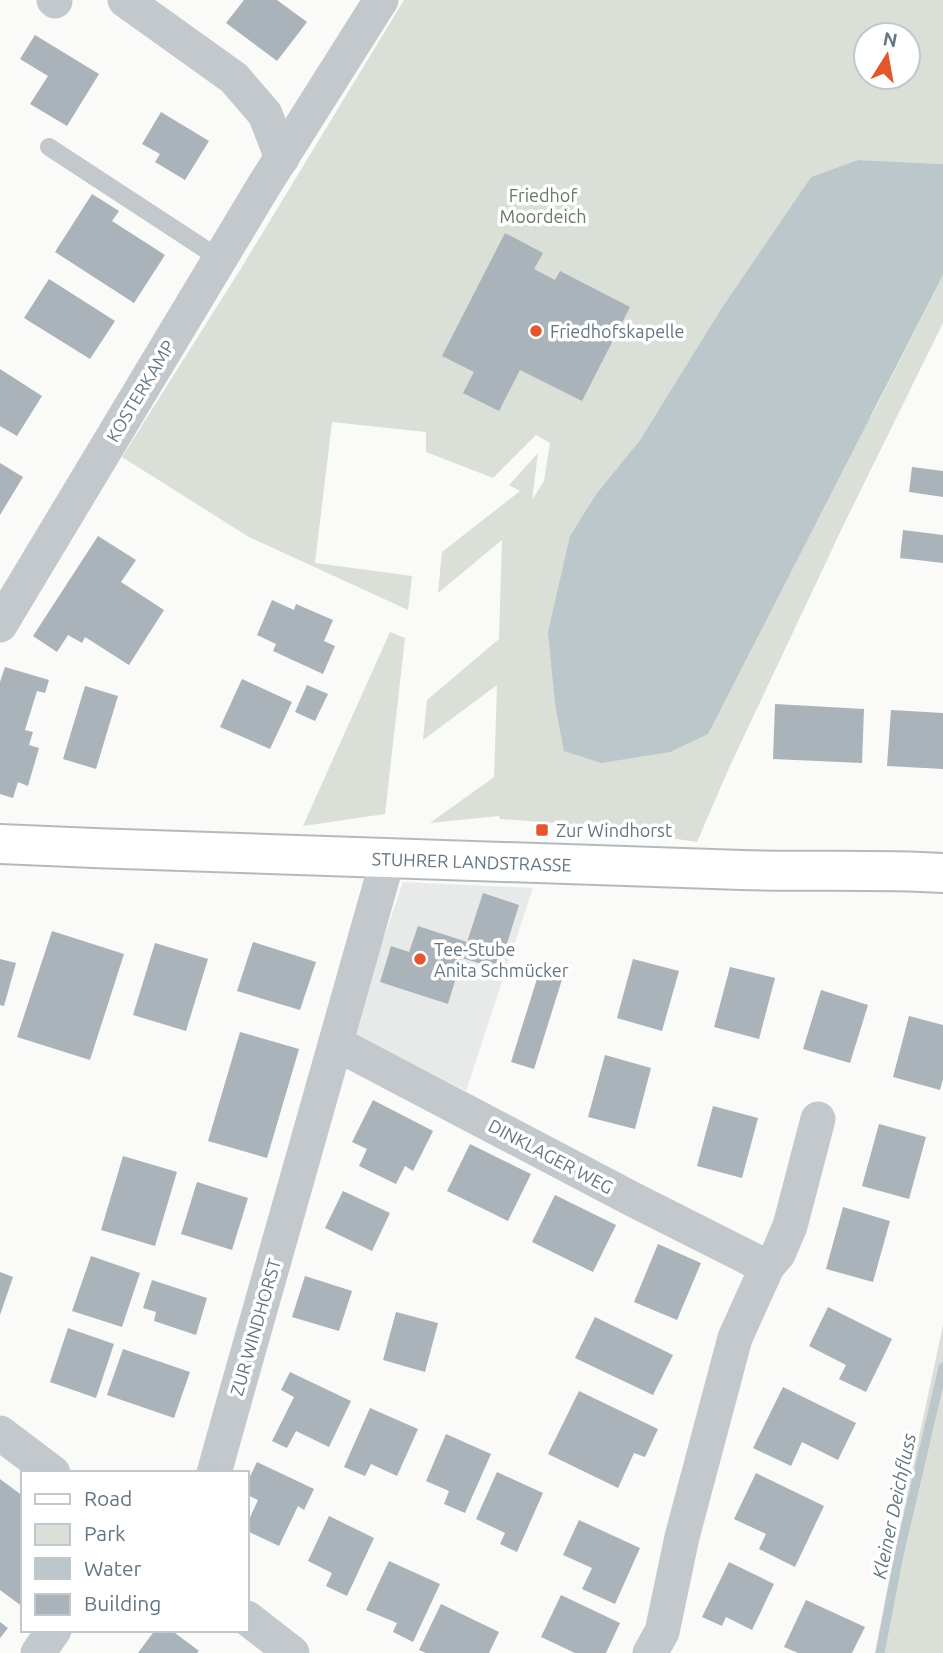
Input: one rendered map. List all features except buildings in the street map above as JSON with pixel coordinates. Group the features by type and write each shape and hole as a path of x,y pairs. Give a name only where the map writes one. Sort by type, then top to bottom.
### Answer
{"main road":[{"name":"STUHRER LANDSTRASSE","path":"0,844 744,870 943,873"}],"street":[{"path":"125,0 234,78 265,114 282,158"},
{"name":"KOSTERKAMP","path":"0,625 222,256 381,0"},
{"name":"ZUR WINDHORST","path":"215,1471 337,1044 387,858"},
{"name":"DINKLAGER WEG","path":"337,1044 767,1267"},
{"path":"650,1653 662,1632 682,1537 734,1338 767,1267 778,1254 790,1226 818,1119"},
{"path":"0,1433 50,1471"},
{"path":"248,1619 292,1653"},
{"path":"38,1653 53,1632"}],"lane":[{"path":"49,147 205,249 222,256"}],"shaded area":[{"path":"403,882 533,888 466,1091 351,1033"}],"green space":[{"name":"Friedhof Moordeich","path":"404,0 943,0 943,164 858,160 811,177 721,309 640,440 597,493 871,417 943,275 943,323 844,524 697,842 583,825 500,819 499,816 430,823 494,777 497,685 423,740 427,700 499,639 502,540 438,593 442,552 520,491 509,485 538,453 532,500 544,481 550,443 536,435 493,478 426,452 426,432 332,422 315,563 412,576 408,610 249,537 122,457 240,270"},
{"path":"390,632 405,638 385,814 303,826"},
{"path":"943,1325 943,1653 875,1653 892,1564"}],"water":[{"path":"858,160 943,164 943,275 708,734 670,752 601,763 564,751 555,704 548,632 570,536 597,493 640,440 721,309 811,177"}],"waterway":[{"name":"Kleiner Deichfluss","path":"880,1653 899,1555 943,1367"}],"place":[{"name":"Friedhofskapelle","path":"536,331"},
{"name":"Zur Windhorst","path":"542,830"},
{"name":"Tee-Stube Anita Schmücker","path":"420,959"}]}
